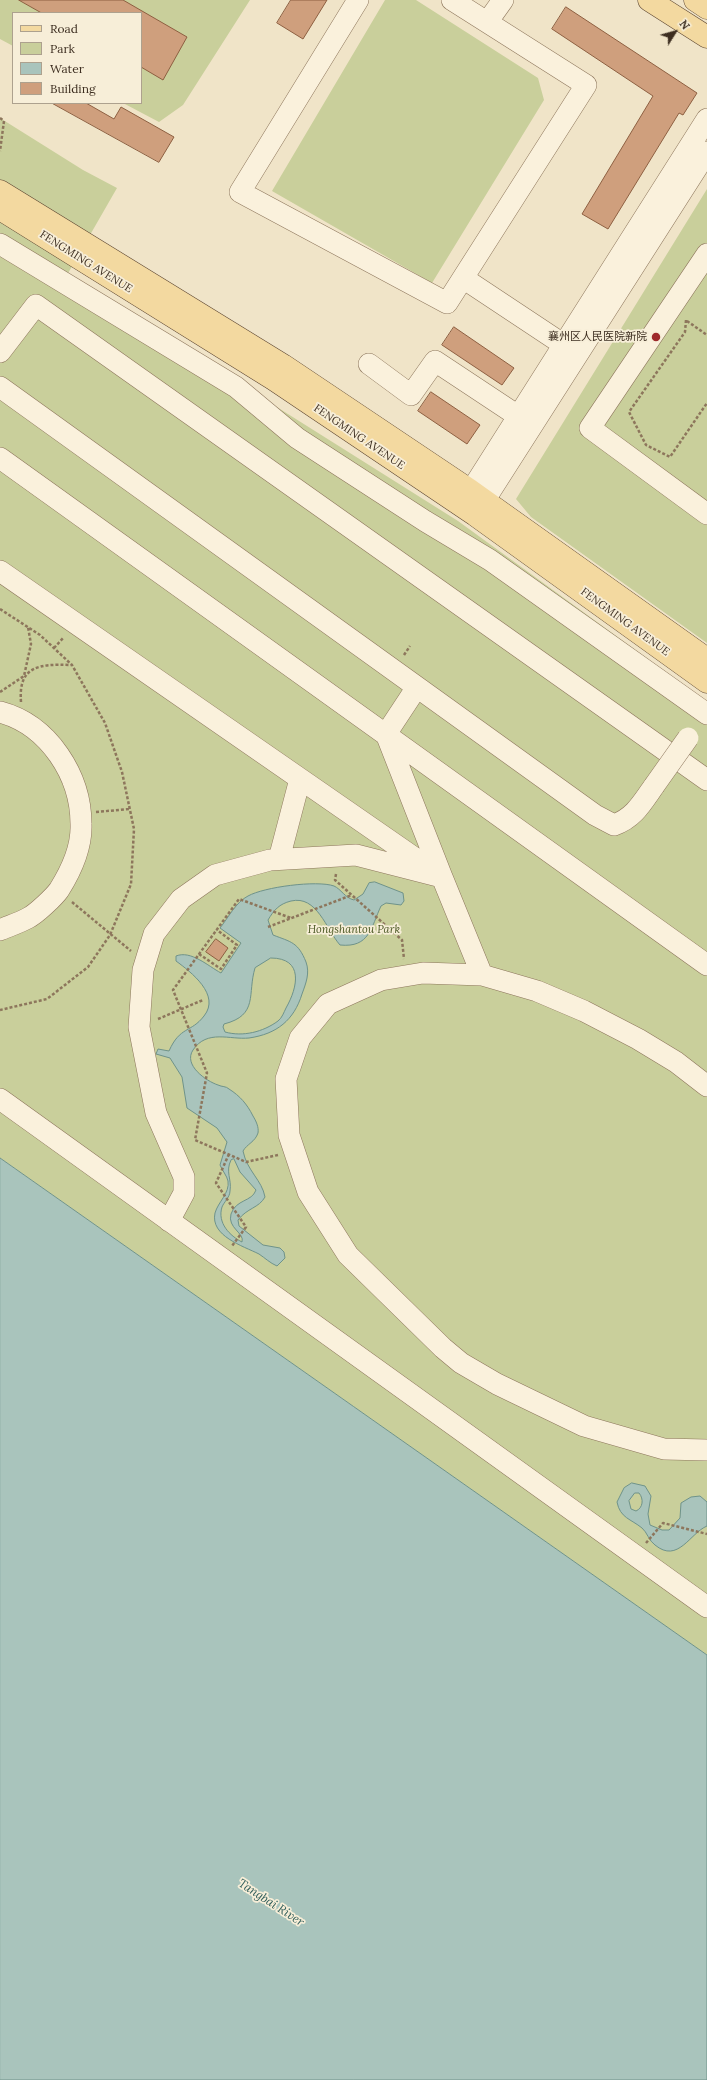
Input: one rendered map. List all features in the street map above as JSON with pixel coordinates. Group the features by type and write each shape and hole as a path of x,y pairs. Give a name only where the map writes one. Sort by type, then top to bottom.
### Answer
{"main road":[{"path":"649,0 707,37"},
{"path":"695,0 707,8"},
{"name":"FENGMING AVENUE","path":"2,198 273,379 473,503 707,659"},
{"name":"FENGMING AVENUE","path":"473,503 707,682"}],"street":[{"path":"358,0 240,192 447,303 586,85 488,21 452,0"},
{"path":"488,21 503,0"},
{"path":"703,0 707,5"},
{"path":"473,503 518,416 707,119"},
{"path":"473,503 707,152"},
{"path":"0,244 236,387 297,438 425,521 490,560 706,714 635,813 625,821 614,825 595,815 0,387"},
{"path":"704,266 590,428 707,514"},
{"path":"463,278 564,345"},
{"path":"0,352 36,305 707,780"},
{"path":"369,364 411,395 435,361 518,416"},
{"path":"0,458 707,965"},
{"path":"0,571 442,877"},
{"path":"386,734 417,687"},
{"path":"0,712 10,715 38,731 62,757 77,790 81,825 75,860 58,891 29,918 0,930"},
{"path":"386,734 482,975"},
{"path":"279,859 300,779"},
{"path":"170,1221 184,1193 184,1177 156,1113 139,1027 143,970 154,934 181,899 215,875 270,860 279,859 356,855 442,877"},
{"path":"707,1086 676,1062 584,1011 537,991 482,975 423,973 381,980 328,1004 300,1038 286,1079 289,1135 308,1192 348,1255 422,1330 461,1363 497,1384 584,1426 664,1449 707,1450"},
{"path":"0,1099 635,1556 705,1603"}],"path":[{"path":"0,118 4,120 0,151"},
{"path":"707,335 686,320 685,332 629,412 646,445 670,457 707,403"},
{"path":"21,705 20,689 32,644 27,627"},
{"path":"0,692 32,670 54,665 72,666"},
{"path":"80,813 130,809"},
{"path":"339,856 335,880 402,940 407,976"},
{"path":"58,891 145,963"},
{"path":"268,927 352,895"},
{"path":"291,918 239,899 173,990 207,1073 195,1140 246,1162 294,1151"},
{"path":"199,954 220,969 237,945 217,930"},
{"path":"139,1027 203,1000"},
{"path":"223,1260 246,1227 216,1183 229,1154"},
{"path":"635,1556 664,1523 707,1534"}],"green space":[{"path":"0,0 250,0 183,105 159,122 125,104 142,104 142,12 12,12 12,45 0,39"},
{"path":"385,0 416,0 538,78 544,100 432,283 272,191"},
{"name":"Hongshantou Park","path":"0,118 83,170 117,188 67,275 458,521 707,702 707,1655 0,1158"},
{"name":"襄州区人民医院新院","path":"707,189 707,643 531,517 516,499"}],"water":[{"path":"375,882 403,893 404,901 401,905 386,903 381,906 372,928 364,940 358,943 340,945 320,915 308,903 291,901 277,908 268,920 273,935 289,941 297,947 303,955 307,966 308,974 299,1003 283,1024 268,1033 249,1038 219,1037 205,1040 193,1050 191,1056 193,1067 197,1072 219,1086 227,1087 240,1097 251,1112 258,1126 257,1136 243,1151 248,1164 261,1185 265,1197 260,1204 245,1213 238,1220 239,1226 263,1245 280,1248 284,1252 285,1258 277,1266 259,1254 229,1239 218,1228 215,1221 215,1213 226,1193 228,1185 228,1181 220,1165 227,1142 217,1128 187,1108 182,1077 170,1058 156,1054 158,1049 169,1051 177,1037 195,1025 204,1016 208,1008 209,1000 207,992 189,971 176,961 176,956 188,955 221,973 241,943 220,928 236,906 248,896 266,890 291,885 326,884 334,886 354,900 363,894 369,883","holes":["271,958 282,959 289,963 293,968 295,975 293,991 282,1017 272,1025 259,1031 246,1034 225,1032 223,1027 224,1024 235,1020 247,1009 250,1002 255,968","234,1159 240,1172 256,1190 251,1197 236,1206 231,1214 231,1223 241,1236 242,1242 229,1233 221,1218 222,1207 230,1193 229,1164 231,1160"]},
{"name":"Tangbai River","path":"0,1158 707,1655 707,2080 0,2080"},
{"path":"632,1483 645,1486 651,1496 648,1514 650,1525 662,1530 669,1530 680,1518 681,1503 691,1497 700,1496 707,1502 707,1526 677,1549 670,1551 663,1550 653,1543 642,1528 626,1518 621,1512 617,1502 624,1488","holes":["635,1493 639,1493 642,1498 642,1503 640,1508 636,1511 631,1509 629,1501"]}],"building":[{"path":"19,0 123,0 187,37 163,80 142,68 142,12 40,12"},
{"path":"291,0 327,0 303,39 277,23"},
{"path":"566,7 697,93 683,115 679,113 608,229 582,214 653,96 552,29"},
{"path":"54,104 88,104 114,119 121,107 174,137 159,162"},
{"path":"454,327 514,368 502,385 442,345"},
{"path":"431,392 480,425 467,444 418,411"},
{"path":"216,939 228,948 219,961 206,952"}],"place":[{"name":"襄州区人民医院新院","path":"656,337"}]}
